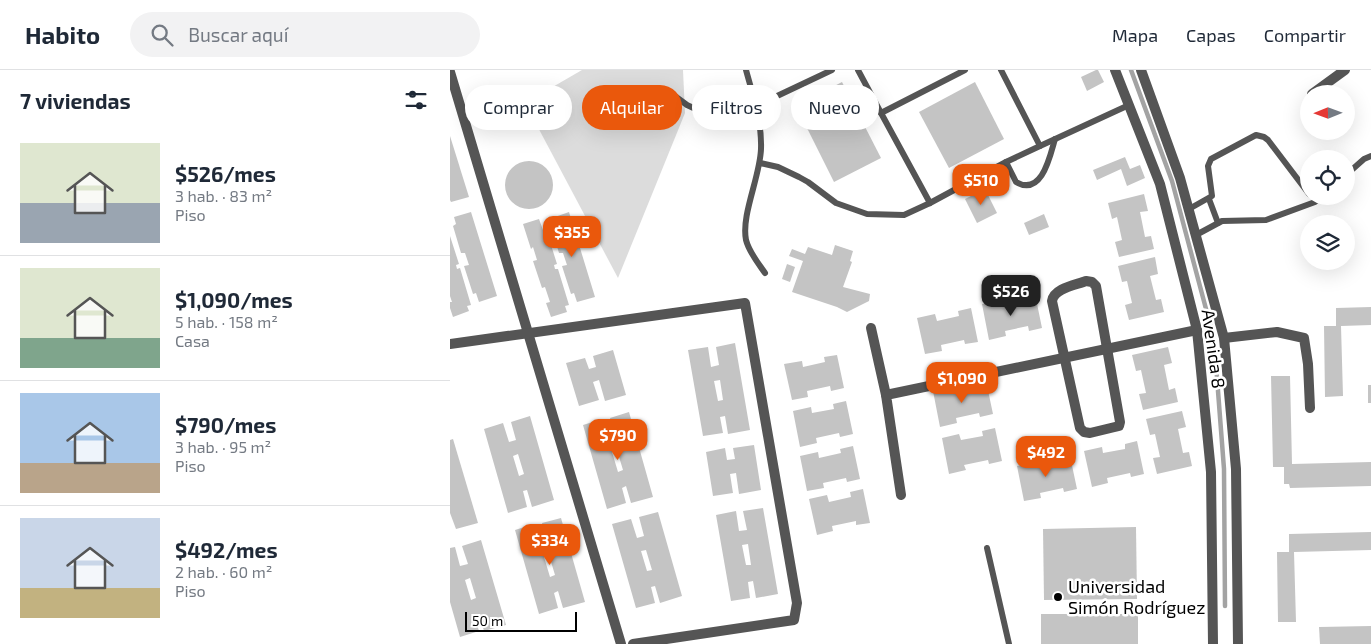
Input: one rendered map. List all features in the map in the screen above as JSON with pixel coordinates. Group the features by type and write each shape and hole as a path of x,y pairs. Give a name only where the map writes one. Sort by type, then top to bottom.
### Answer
{"street":[{"name":"Avenida 8","path":"1115,70 1160,184 1197,330 1211,472 1212,644"},
{"name":"Avenida 8","path":"1140,70 1180,178 1224,338 1236,469 1238,644"},
{"path":"1324,85 1345,70"},
{"path":"450,72 621,644"},
{"path":"1086,281 1092,282 1096,286 1108,347 1120,417 1119,426 1090,433 1084,432 1080,428 1064,358 1052,301 1053,296 1057,292 1086,281"},
{"path":"450,344 745,303 797,603 794,620 633,644"},
{"path":"871,328 886,395 901,495"},
{"path":"886,395 1108,347 1197,330"},
{"path":"1224,338 1277,332 1304,338 1308,364 1310,408"}],"lane":[{"path":"746,70 750,85"},
{"path":"781,94 832,70"},
{"path":"858,70 930,203"},
{"path":"881,113 965,70"},
{"path":"1001,70 1040,146"},
{"path":"760,163 778,167 799,177 836,203 866,214 904,215 1006,162 1129,104"},
{"path":"761,130 760,163 745,230 749,249 765,273"},
{"path":"1189,209 1212,196 1208,166 1211,159 1256,135 1264,136 1268,140 1300,182"},
{"path":"1006,162 1016,182 1027,185 1034,183 1042,175 1049,163 1055,140"},
{"path":"1355,167 1371,156"},
{"path":"1209,199 1218,223"},
{"path":"1196,235 1222,220 1266,220 1307,205"},
{"path":"987,548 1009,644"}],"shaded area":[{"path":"582,70 683,70 685,113 682,120 682,85 582,85 582,130 678,130 618,278 539,130 572,130 572,85 556,85"}],"building":[{"path":"1098,70 1104,82 1087,91 1081,77"},
{"path":"975,82 1004,139 949,168 919,112"},
{"path":"808,130 867,130 881,158 834,182"},
{"path":"450,136 469,197 451,202 450,200"},
{"path":"1125,157 1130,169 1140,165 1145,178 1127,186 1121,169 1097,180 1093,170"},
{"path":"529,161 538,163 546,168 551,176 553,185 551,194 546,202 538,207 529,209 520,207 512,202 507,194 505,185 507,176 512,168 520,163"},
{"path":"985,189 997,213 977,223 965,199"},
{"path":"1144,194 1148,211 1140,212 1145,237 1151,236 1154,249 1119,257 1115,242 1122,240 1117,217 1112,219 1108,203"},
{"path":"471,212 497,296 479,302 476,293 473,294 464,266 469,265 465,253 461,253 453,226 456,224 454,217"},
{"path":"569,212 595,297 577,302 574,293 571,294 562,266 567,265 563,253 559,253 551,226 554,224 552,218"},
{"path":"1044,214 1049,227 1029,235 1024,223"},
{"path":"539,219 543,230 546,229 557,264 554,265 555,269 558,269 569,305 565,306 567,312 551,317 546,303 550,302 545,287 542,288 533,261 537,260 533,247 531,249 523,224"},
{"path":"450,236 459,264 456,265 457,269 460,268 471,305 467,306 469,311 453,317 450,308 450,302 452,302 450,296"},
{"path":"835,245 853,251 850,261 852,262 843,287 870,294 869,301 847,312 792,292 803,261 789,256 792,249 805,254 808,247 832,255"},
{"path":"1155,257 1158,274 1150,276 1156,300 1161,299 1164,312 1129,320 1125,305 1132,303 1127,281 1122,282 1118,266"},
{"path":"787,264 795,267 790,282 782,279"},
{"path":"1035,294 1042,328 1029,331 1028,326 1005,331 1006,336 989,340 982,304 1000,301 1001,307 1023,302 1022,297"},
{"path":"1371,307 1371,325 1341,326 1343,396 1325,397 1324,326 1336,326 1336,308"},
{"path":"971,308 978,342 965,344 964,340 941,345 942,351 925,354 917,318 935,314 937,321 959,316 958,311"},
{"path":"735,343 750,430 728,434 725,416 720,417 723,433 703,436 688,350 708,347 711,367 719,365 716,347","holes":["720,380 723,400 718,401 714,381"]},
{"path":"1168,347 1172,363 1164,365 1169,390 1175,388 1178,402 1143,410 1139,394 1146,393 1141,370 1136,371 1132,355"},
{"path":"613,350 626,395 605,401 599,380 593,382 599,400 579,406 566,363 585,358 589,369 596,367 593,356"},
{"path":"837,355 844,388 831,391 830,386 807,391 808,397 792,400 784,364 802,361 803,367 825,362 824,357"},
{"path":"1271,376 1290,376 1292,464 1371,462 1371,486 1290,488 1289,484 1284,484 1284,467 1273,467"},
{"path":"986,381 993,414 980,417 979,413 956,418 957,423 940,427 933,391 951,387 952,393 974,389 973,384"},
{"path":"1368,385 1371,385 1371,403 1368,403"},
{"path":"846,401 853,434 840,437 839,433 816,438 817,443 800,447 793,411 811,407 812,413 834,409 833,404"},
{"path":"1182,411 1186,427 1178,429 1183,453 1189,452 1192,466 1157,474 1153,458 1160,457 1155,434 1150,435 1146,419"},
{"path":"629,412 653,497 631,503 626,486 622,488 626,503 607,509 583,425 602,419 608,438 615,436 610,418","holes":["617,450 623,470 618,472 612,452"]},
{"path":"530,416 554,500 532,507 527,490 523,491 527,507 508,513 484,429 503,423 509,442 516,440 511,422","holes":["518,454 524,474 519,476 513,456"]},
{"path":"995,428 1002,461 989,464 988,460 964,465 966,470 949,474 942,438 959,434 961,440 983,436 982,431"},
{"path":"453,439 478,523 456,529 450,513 450,440"},
{"path":"1137,441 1144,474 1131,477 1130,473 1107,478 1108,483 1092,487 1084,451 1102,447 1103,453 1125,449 1125,444"},
{"path":"754,445 761,490 739,494 736,473 730,474 733,493 713,496 706,452 725,448 727,460 735,459 733,448"},
{"path":"853,446 860,479 847,482 846,478 823,483 824,488 807,491 800,456 818,452 819,458 841,453 840,449"},
{"path":"1070,456 1077,489 1064,492 1063,488 1040,493 1041,498 1024,501 1017,466 1035,462 1036,468 1058,463 1057,458"},
{"path":"863,489 870,523 856,525 856,521 832,526 833,531 817,535 809,499 827,495 829,502 851,497 850,492"},
{"path":"763,508 778,594 756,598 753,581 748,582 750,598 731,601 716,515 736,511 739,531 747,530 743,511","holes":["748,544 751,565 746,565 742,545"]},
{"path":"658,512 682,596 660,603 655,586 651,587 655,603 636,608 612,524 631,519 637,538 644,536 639,517","holes":["646,550 652,570 647,571 641,551"]},
{"path":"561,518 585,602 563,608 558,591 554,593 558,608 539,614 515,530 534,524 540,543 547,541 542,523","holes":["549,555 555,575 550,577 544,557"]},
{"path":"1136,527 1137,599 1044,600 1043,529"},
{"path":"1371,532 1371,550 1294,552 1296,622 1278,622 1277,552 1289,552 1289,534"},
{"path":"481,540 506,625 484,631 479,614 474,615 479,631 460,637 450,602 450,548 455,547 460,566 468,564 462,546","holes":["470,578 476,598 471,600 465,580"]},
{"path":"1041,614 1138,614 1138,644 1041,644"},
{"path":"1371,626 1371,644 1320,644 1319,627"}],"waterway":[{"path":"1131,70 1172,181 1214,339 1224,469 1225,606"}],"place":[{"name":"Universidad Simón Rodríguez","path":"1058,597"}]}
